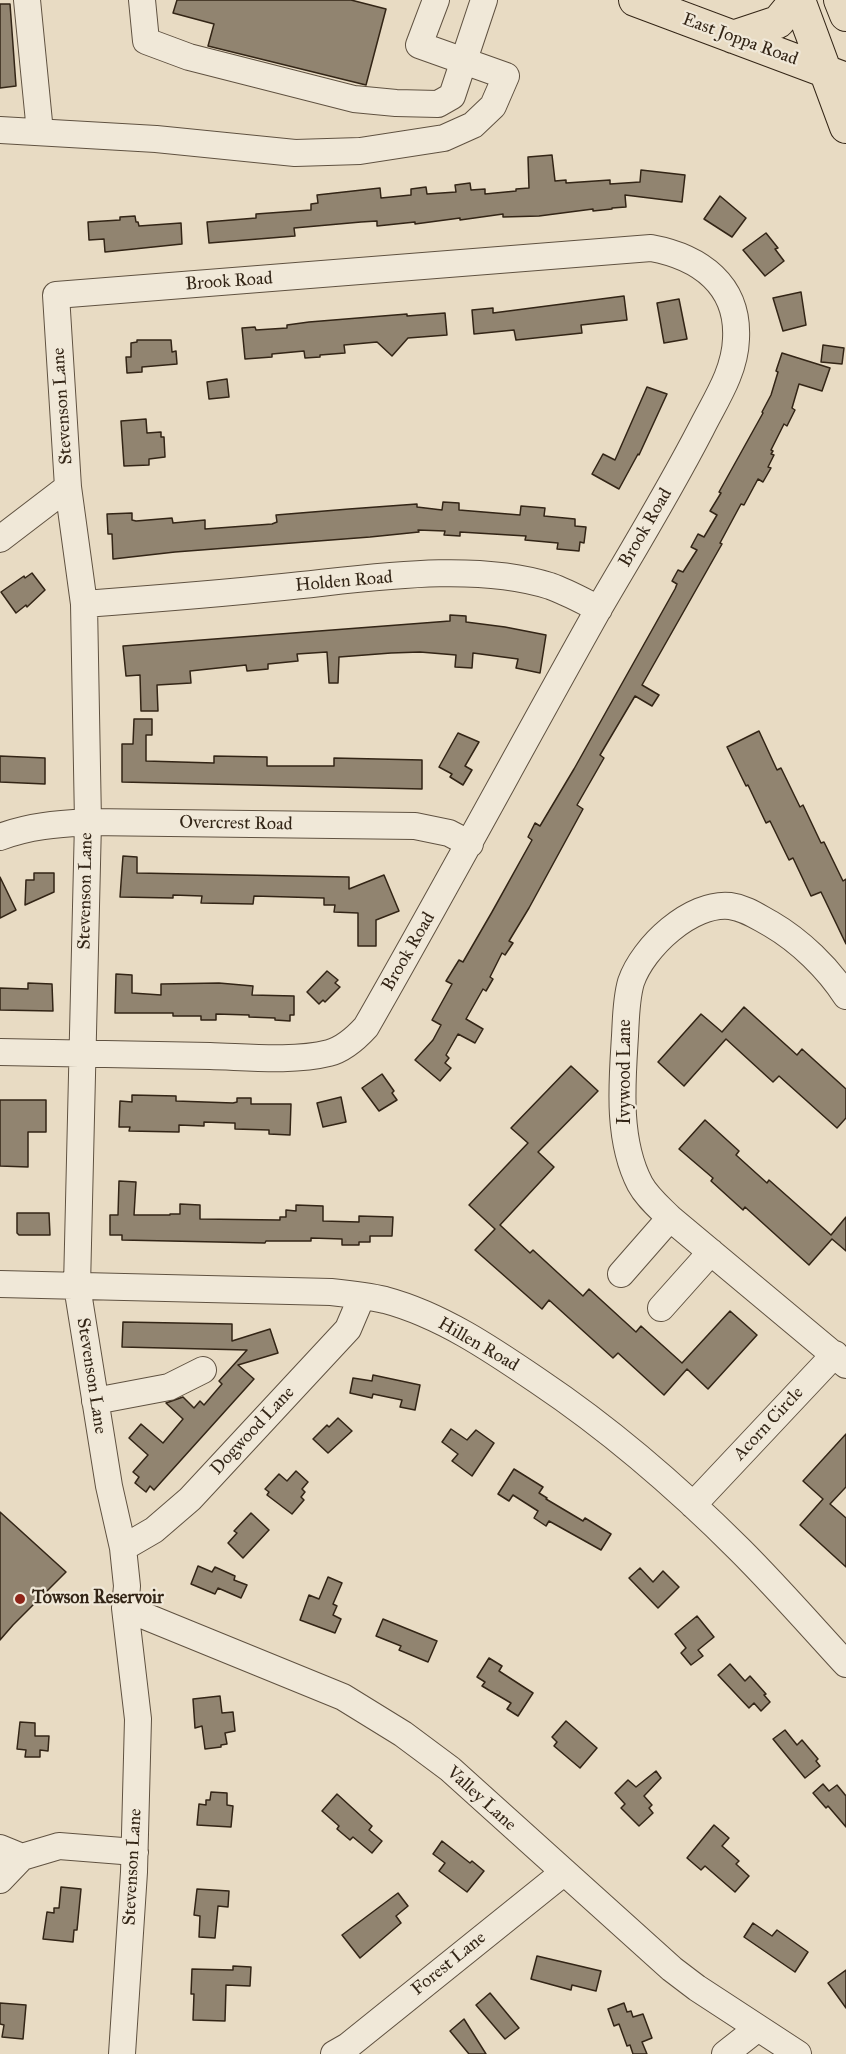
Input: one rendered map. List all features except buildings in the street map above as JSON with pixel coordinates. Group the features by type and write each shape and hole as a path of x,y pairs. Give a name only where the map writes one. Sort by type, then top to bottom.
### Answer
{"main road":[{"name":"East Joppa Road","path":"635,0 835,75"},
{"path":"732,37 778,22 797,0 835,75 846,127"},
{"path":"840,0 846,15"}],"street":[{"path":"27,0 40,132"},
{"path":"142,0 146,41 189,57 354,99 438,104 452,96 484,0"},
{"path":"0,130 156,139 295,153 360,151 444,138 472,125 493,106 506,76 419,45 436,0"},
{"name":"Brook Road","path":"0,1052 310,1056 332,1052 354,1039 366,1028 599,609 667,494 726,380 735,355 733,306 716,279 687,257 651,248 56,295"},
{"name":"Stevenson Lane","path":"56,295 68,487 84,604 88,822 77,1286 109,1485 123,1548 127,1586 125,1608"},
{"path":"0,539 68,487"},
{"name":"Holden Road","path":"84,604 387,577 491,575 523,579 570,594 599,609"},
{"name":"Overcrest Road","path":"0,837 18,830 52,824 88,822 415,826 449,833 470,844"},
{"name":"Ivywood Lane","path":"840,1359 649,1198 630,1159 624,1111 624,1047 629,991 638,966 653,946 674,927 697,912 716,906 740,908 789,935 828,972 846,996"},
{"path":"621,1274 670,1218"},
{"path":"661,1308 711,1252"},
{"name":"Hillen Road","path":"0,1284 332,1292 362,1296 415,1310 443,1323 509,1361 612,1434 693,1505 742,1552 846,1664"},
{"name":"Dogwood Lane","path":"123,1548 154,1530 190,1499 348,1329 362,1296"},
{"name":"Acorn Circle","path":"693,1505 840,1359"},
{"path":"95,1401 169,1387 203,1370"},
{"name":"Stevenson Lane","path":"109,1485 108,1520 118,1587 125,1608 138,1719 135,1852 122,2054"},
{"name":"Valley Lane","path":"125,1608 343,1697 403,1734 450,1769 672,1969 798,2054"},
{"path":"0,1880 11,1852 59,1846 135,1852"},
{"name":"Forest Lane","path":"334,2054 348,2046 563,1873"},
{"path":"725,2054 758,2028"}],"place":[{"name":"Towson Reservoir","path":"20,1599"}]}
